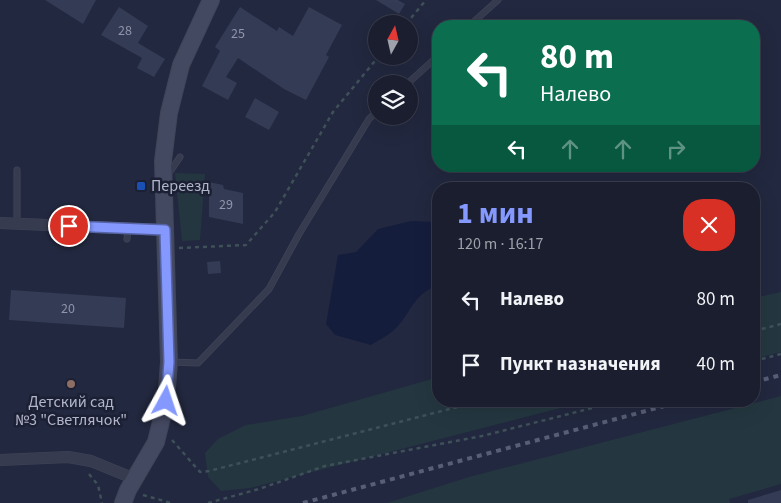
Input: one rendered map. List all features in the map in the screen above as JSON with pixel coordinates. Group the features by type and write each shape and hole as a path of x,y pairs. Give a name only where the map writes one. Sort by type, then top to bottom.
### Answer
{"main road":[{"path":"123,503 136,486 156,442 166,401 169,362 163,161 169,113 181,64 211,0"}],"street":[{"path":"0,223 128,234 165,230"},
{"path":"0,460 68,457 91,462 136,486"}],"lane":[{"path":"476,20 498,0"},
{"path":"417,75 432,61"},
{"path":"169,362 198,363 269,289 299,234 368,121"},
{"path":"163,182 180,157"},
{"path":"17,170 17,224"}],"path":[{"path":"414,15 426,0"},
{"path":"166,248 246,245 274,212 333,112 372,65"},
{"path":"760,329 781,324"},
{"path":"760,359 781,354"},
{"path":"172,439 200,472 209,471 458,407"},
{"path":"208,503 258,489 325,466 482,436 596,407"},
{"path":"86,471 98,485 102,503"},
{"path":"136,486 171,503"}],"shaded area":[{"path":"175,173 205,174 200,240 182,241"},
{"path":"781,292 781,352 760,357 760,297"},
{"path":"432,379 432,407 565,407 250,488 221,491 208,477 205,453 218,439 246,425 302,416"},
{"path":"781,396 781,484 729,499 730,503 387,503 469,477 739,407 760,407 760,401"}],"water":[{"path":"411,221 432,222 432,288 414,303 394,330 371,345 335,335 326,324 338,255 356,252 378,229"}],"building":[{"path":"45,0 96,0 83,24"},
{"path":"376,0 398,0 405,4 399,14"},
{"path":"119,7 148,26 138,43 165,59 154,77 137,68 142,58 101,35"},
{"path":"240,7 277,31 279,27 293,36 309,7 342,25 326,55 329,57 306,100 284,89 238,58 226,77 237,83 228,100 202,86 220,51 215,47"},
{"path":"255,98 279,112 269,130 245,117"},
{"path":"209,182 223,185 224,189 243,193 243,224 209,217"},
{"path":"220,261 221,273 208,274 207,262"},
{"path":"11,290 126,298 124,328 9,320"},
{"path":"781,490 781,503 748,503 748,500"}],"railway":[{"path":"760,380 781,375"},
{"path":"303,503 661,407"}],"place":[{"name":"Переезд","path":"141,186"},
{"name":"Детский сад №3 \"Светлячок\"","path":"71,384"}],"route":[{"path":"69,226 165,230 169,362 166,401"}]}
